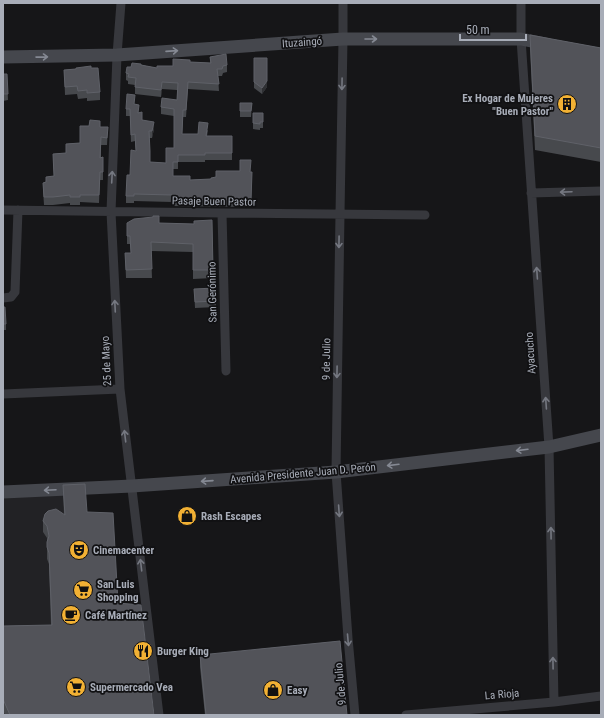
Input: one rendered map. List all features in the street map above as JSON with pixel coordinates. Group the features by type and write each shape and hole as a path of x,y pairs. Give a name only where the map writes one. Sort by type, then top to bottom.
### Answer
{"street":[{"name":"25 de Mayo","path":"121,3 117,55 110,212 120,389 159,715"},
{"name":"9 de Julio","path":"343,3 336,472 355,715"},
{"name":"Ayacucho","path":"521,3 521,39 549,447 554,702"},
{"name":"Ituzaingó","path":"3,57 117,55 343,39 521,39 557,46"},
{"path":"531,193 601,190"},
{"name":"Pasaje Buen Pastor","path":"3,210 425,214"},
{"path":"3,298 11,297 15,292 18,210"},
{"name":"San Gerónimo","path":"222,213 226,370"},
{"path":"3,394 120,389"},
{"name":"Avenida Presidente Juan D. Perón","path":"3,492 132,486 336,472 549,447 601,434"},
{"name":"La Rioja","path":"406,715 554,702 601,696"}],"shaded area":[{"path":"63,494 87,524 119,615 144,617 153,715 5,715 3,711 3,497"}],"building":[{"name":"Ex Hogar de Mujeres \"Buen Pastor\"","path":"530,35 601,48 601,148 535,136"},
{"path":"226,54 227,65 223,66 222,69 217,69 219,84 188,82 186,110 183,110 182,134 198,134 199,122 208,123 206,136 232,136 232,153 178,155 178,162 173,162 173,176 190,176 190,180 211,179 216,177 216,171 240,171 240,160 251,160 251,200 172,199 172,195 134,194 134,196 126,196 127,175 130,175 131,150 136,151 135,134 131,135 130,109 126,109 127,94 135,95 134,104 139,105 138,113 142,112 142,120 154,122 152,131 149,131 150,162 166,163 166,148 174,148 174,109 161,107 162,98 177,100 178,83 162,82 161,90 135,87 136,78 128,77 129,74 126,73 127,67 131,67 132,63 157,68 157,66 173,66 173,59 190,60 190,62 211,63 210,57"},
{"path":"254,58 267,58 267,81 262,88 254,82"},
{"path":"91,66 91,68 98,68 100,92 87,93 87,90 78,91 77,86 65,87 64,70"},
{"path":"3,74 7,74 8,94 3,94"},
{"path":"240,103 252,103 251,111 240,111"},
{"path":"253,113 263,113 263,122 260,122 260,124 253,123"},
{"path":"90,120 100,121 100,127 108,127 107,138 101,137 100,158 103,157 103,172 100,172 99,195 80,195 80,197 70,197 70,195 44,197 43,183 46,182 46,177 54,176 53,154 66,153 66,144 80,143 80,126 89,126"},
{"path":"159,216 159,223 194,224 194,221 212,220 213,270 193,270 193,244 151,242 152,269 126,270 125,253 131,253 130,236 127,236 127,223 134,219"},
{"path":"215,288 216,301 195,302 194,289"},
{"path":"3,307 5,307 6,324 3,324"},
{"path":"85,484 87,512 113,513 118,603 141,605 154,715 10,715 3,699 3,626 52,625 49,553 47,547 49,536 47,526 43,521 45,514 48,511 56,509 65,515 63,485"},
{"name":"Easy","path":"340,641 347,715 206,715 200,655"}],"place":[{"name":"Ex Hogar de Mujeres \"Buen Pastor\"","path":"567,104"},
{"name":"Rash Escapes","path":"187,516"},
{"name":"Cinemacenter","path":"79,550"},
{"name":"San Luis Shopping","path":"83,590"},
{"name":"Café Martínez","path":"71,615"},
{"name":"Burger King","path":"143,651"},
{"name":"Supermercado Vea","path":"76,687"},
{"name":"Easy","path":"273,690"}]}
